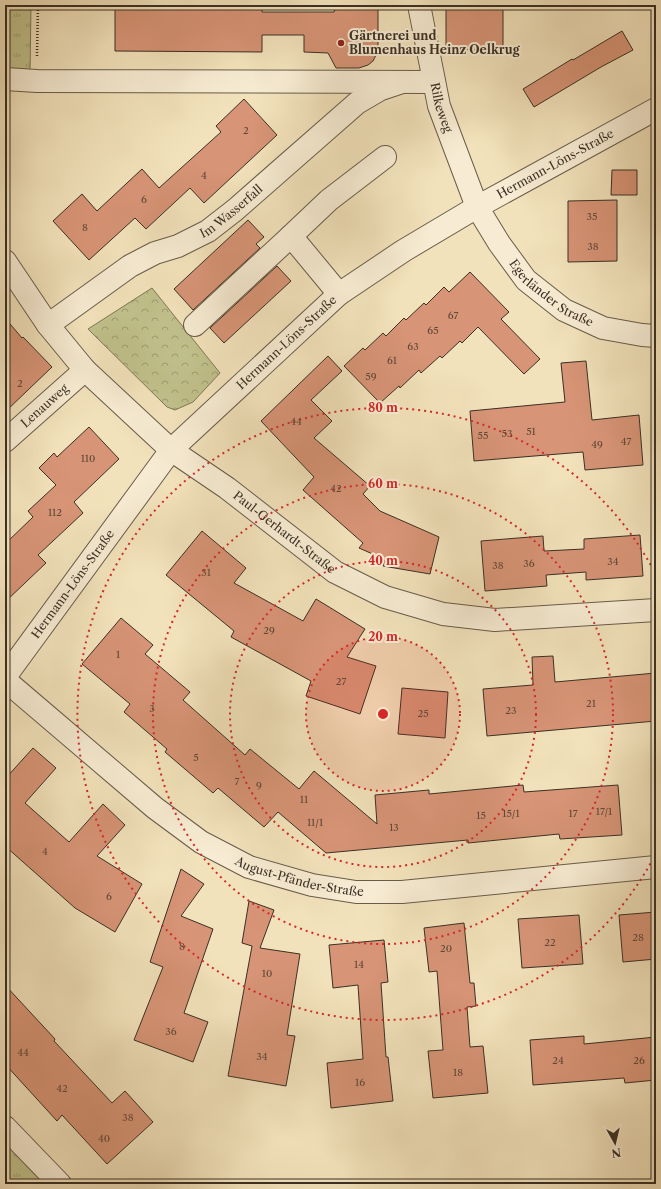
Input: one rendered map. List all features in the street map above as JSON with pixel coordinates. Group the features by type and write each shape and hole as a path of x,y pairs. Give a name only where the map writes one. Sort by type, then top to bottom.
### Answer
{"street":[{"name":"Rilkeweg","path":"419,5 439,106 477,207"},
{"path":"5,79 37,81 434,82"},
{"name":"Im Wasserfall","path":"48,325 130,266 155,253 178,246 208,231 235,210 357,103 381,89 402,82"},
{"name":"Hermann-Löns-Straße","path":"5,678 170,450 339,294 402,251 477,207 656,109"},
{"path":"195,325 329,200 385,157"},
{"name":"Egerländer Straße","path":"477,207 499,243 526,280 564,310 603,328 656,336"},
{"path":"291,236 339,294"},
{"name":"Paul-Gerhardt-Straße","path":"5,261 48,325 85,370 170,450 227,488 335,572 385,597 443,614 495,620 656,610"},
{"name":"Lenauweg","path":"5,441 85,370"},
{"name":"August-Pfänder-Straße","path":"5,678 155,808 201,842 249,866 284,877 312,885 356,892 402,892 656,867"},
{"path":"5,1127 60,1184"}],"path":[{"path":"37,81 38,5"}],"green space":[{"path":"5,5 31,5 30,73 5,71"},
{"path":"152,288 220,373 193,402 175,410 167,407 88,329"},
{"path":"5,1132 55,1184 5,1184"}],"building":[{"path":"115,5 262,5 262,12 334,12 337,5 378,5 378,51 373,61 368,65 359,68 336,68 328,53 304,52 304,35 262,35 262,52 115,51"},
{"path":"446,5 503,5 503,50 446,50"},
{"path":"622,31 633,50 601,67 534,107 523,89"},
{"path":"244,99 277,135 204,203 190,188 146,229 135,218 89,260 53,221 82,194 97,211 142,169 159,188 221,132 216,126"},
{"path":"612,170 637,170 637,195 611,195"},
{"path":"617,200 617,261 568,262 568,201"},
{"path":"248,220 264,237 256,244 260,248 193,310 174,289"},
{"path":"277,266 291,281 224,343 210,328"},
{"path":"470,272 509,312 501,319 540,359 524,374 478,327 462,343 460,341 442,358 440,356 421,373 419,370 400,388 399,386 380,403 344,366 363,348 365,350 383,333 386,336 404,318 406,320 424,303 426,305 444,287 449,292"},
{"path":"5,318 22,338 23,337 52,367 5,412"},
{"path":"328,356 342,371 311,400 332,421 314,438 370,486 363,494 380,511 439,537 430,574 383,566 384,559 359,548 363,543 303,490 314,477 261,421"},
{"path":"586,361 592,420 639,415 643,465 585,470 583,452 474,461 470,411 565,402 561,363"},
{"path":"89,427 119,459 74,502 83,513 38,555 46,563 5,602 5,544 33,517 28,511 56,485 39,468 54,453 57,457"},
{"path":"202,531 246,568 234,583 303,621 316,599 365,629 347,657 376,666 360,714 306,696 311,681 231,637 234,631 166,575"},
{"path":"640,535 643,576 586,580 586,572 546,575 547,586 485,591 481,541 543,536 544,551 584,549 584,539"},
{"path":"121,618 153,645 145,654 190,692 183,700 245,755 250,749 299,789 314,771 377,824 375,795 429,790 429,794 523,785 524,792 618,785 622,835 560,839 559,834 468,843 468,840 326,853 278,812 264,827 218,788 213,793 165,752 167,749 124,712 130,704 82,664"},
{"path":"553,656 555,682 656,673 656,721 487,736 483,689 533,685 532,657"},
{"path":"402,688 448,692 445,738 398,734"},
{"path":"33,748 56,768 25,803 69,842 103,804 125,825 97,856 142,884 115,932 75,908 5,846 5,779"},
{"path":"181,869 204,884 181,916 213,929 184,1013 208,1022 193,1062 134,1040 163,967 150,962"},
{"path":"249,901 274,910 260,948 300,954 287,1035 295,1036 286,1086 228,1076 252,946 242,943"},
{"path":"656,912 656,959 623,962 619,915"},
{"path":"579,915 583,964 522,968 518,919"},
{"path":"464,923 470,983 474,983 476,1006 467,1007 470,1047 483,1046 488,1093 433,1098 428,1051 443,1050 437,971 429,972 424,928"},
{"path":"384,940 388,982 381,983 386,1057 388,1057 393,1101 331,1108 327,1063 363,1059 358,985 333,988 329,945"},
{"path":"5,985 55,1039 54,1041 112,1103 125,1091 153,1122 107,1164 62,1115 57,1121 5,1064"},
{"path":"584,1036 584,1044 656,1037 656,1080 625,1083 624,1078 533,1085 530,1040"}],"place":[{"name":"Gärtnerei und Blumenhaus Heinz Oelkrug","path":"341,43"}]}
